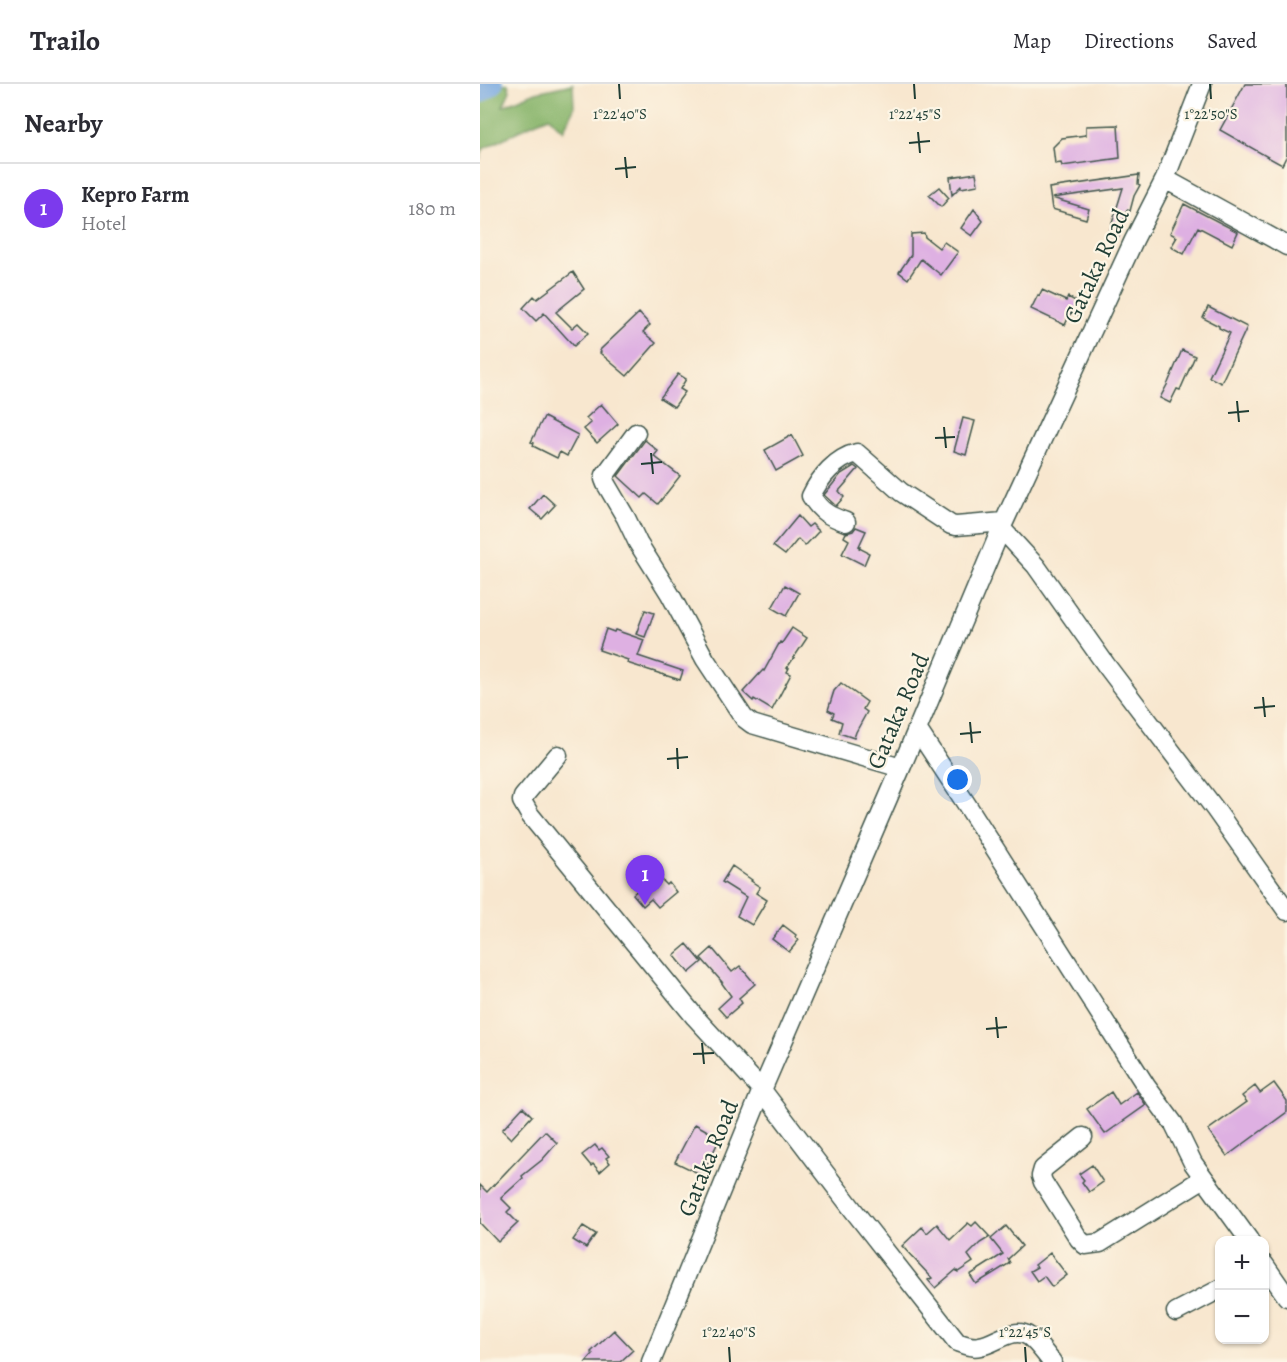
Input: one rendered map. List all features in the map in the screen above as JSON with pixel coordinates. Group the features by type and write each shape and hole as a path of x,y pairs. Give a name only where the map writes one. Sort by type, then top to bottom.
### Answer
{"street":[{"name":"Gataka Road","path":"651,1362 762,1090 901,768 1002,525 1134,240 1165,179 1202,84"},
{"path":"1165,179 1287,246"},
{"path":"636,433 604,479 705,659 744,718 752,724 901,768"},
{"path":"846,522 829,516 818,507 812,496 817,483 840,460 857,453 901,492 951,525 1002,525 1036,566 1287,911"},
{"path":"917,729 1146,1086 1174,1124 1193,1163 1246,1236"},
{"path":"558,755 523,798 522,801 530,815 696,1017 762,1090 957,1342 969,1346 982,1346 1009,1334 1018,1333 1029,1336 1052,1362"},
{"path":"1083,1137 1043,1169 1041,1176 1079,1239 1085,1245 1100,1243 1204,1178"},
{"path":"1269,1271 1287,1297"},
{"path":"1176,1312 1218,1290"}],"green space":[{"path":"480,84 508,84 510,91 503,106 536,92 573,84 574,108 563,131 549,117 483,149 480,159"}],"building":[{"path":"1245,84 1287,84 1287,155 1282,165 1220,130"},
{"path":"1118,125 1120,158 1062,166 1061,163 1055,164 1053,147 1062,138 1086,135 1086,126"},
{"path":"976,173 978,185 961,188 961,186 952,195 950,177"},
{"path":"1139,175 1138,184 1140,185 1130,211 1127,210 1119,236 1109,233 1123,188 1052,198 1089,209 1086,219 1052,209 1049,188"},
{"path":"939,187 949,198 941,207 929,195"},
{"path":"1184,204 1238,232 1232,245 1198,227 1184,254 1171,247 1177,237 1170,233"},
{"path":"974,209 983,221 972,236 961,228"},
{"path":"924,233 925,237 939,248 944,242 958,252 941,275 921,259 908,279 899,272 911,255 911,234"},
{"path":"573,272 584,289 556,312 572,328 578,323 588,333 574,346 544,313 536,321 523,308 534,296 537,299"},
{"path":"1042,290 1066,301 1068,297 1083,305 1078,315 1071,312 1065,325 1031,309"},
{"path":"1208,307 1247,327 1221,383 1209,377 1230,333 1203,318"},
{"path":"639,313 650,325 643,332 656,343 627,376 600,353 600,350"},
{"path":"1182,350 1195,356 1180,390 1177,389 1170,403 1160,398"},
{"path":"678,374 686,379 680,389 685,392 674,407 660,398"},
{"path":"601,404 618,424 597,443 584,429 591,423 586,418"},
{"path":"544,417 578,435 567,456 560,452 557,458 533,446 534,443 531,442"},
{"path":"963,418 975,421 966,455 954,451"},
{"path":"792,435 803,456 776,471 765,450"},
{"path":"645,440 658,451 654,456 680,476 658,504 646,494 642,498 618,476"},
{"path":"854,466 858,469 839,491 844,497 836,506 824,495 841,474"},
{"path":"543,494 555,505 542,519 530,509"},
{"path":"798,516 808,527 812,524 819,531 805,546 798,539 785,555 773,546"},
{"path":"856,527 866,531 859,546 869,553 864,565 842,554 849,540 844,537 846,533 853,531"},
{"path":"785,585 799,593 786,616 772,608"},
{"path":"645,610 654,613 645,637 636,634"},
{"path":"792,628 807,638 787,668 789,668 787,672 791,674 772,710 754,699 753,701 743,692 764,671 780,642 782,643"},
{"path":"606,629 644,640 638,656 683,671 680,680 627,663 628,660 599,650"},
{"path":"841,683 867,702 863,709 867,712 854,738 839,733 842,722 832,718 834,713 828,710 834,691"},
{"path":"732,866 760,887 756,893 767,900 752,925 737,916 746,897 722,882"},
{"path":"662,880 667,885 669,883 676,892 658,907 651,899 643,906 633,894 645,884 649,890"},
{"path":"783,925 799,940 789,952 772,939"},
{"path":"687,944 702,962 689,973 674,955"},
{"path":"712,948 732,972 740,966 755,984 739,998 742,1003 726,1017 718,1008 731,996 701,958"},
{"path":"1274,1083 1287,1101 1287,1112 1227,1156 1208,1130 1247,1102 1242,1096 1255,1086 1260,1093"},
{"path":"1111,1092 1119,1105 1137,1092 1146,1105 1105,1134 1087,1109"},
{"path":"523,1107 532,1116 511,1139 502,1130"},
{"path":"695,1124 720,1138 702,1175 675,1162"},
{"path":"545,1131 557,1143 501,1198 511,1208 507,1212 518,1223 498,1242 480,1223 480,1185 487,1192"},
{"path":"595,1145 599,1150 602,1148 609,1156 606,1158 610,1163 600,1172 593,1164 591,1166 582,1155"},
{"path":"1092,1165 1103,1182 1089,1192 1079,1174"},
{"path":"976,1222 990,1237 968,1255 973,1262 958,1272 956,1270 935,1288 928,1280 932,1278 902,1246 922,1227 927,1233 937,1224 950,1240 968,1223 972,1226"},
{"path":"583,1226 596,1234 586,1248 573,1240"},
{"path":"1006,1226 1022,1246 1008,1259 1010,1263 976,1284 970,1275 1003,1254 991,1239"},
{"path":"1050,1253 1067,1275 1052,1287 1044,1276 1037,1281 1030,1271"},
{"path":"614,1330 633,1350 620,1362 586,1362 593,1354 591,1352"}],"waterway":[{"path":"480,92 492,84"}],"place":[{"name":"Kepro Farm","path":"645,905"}]}
